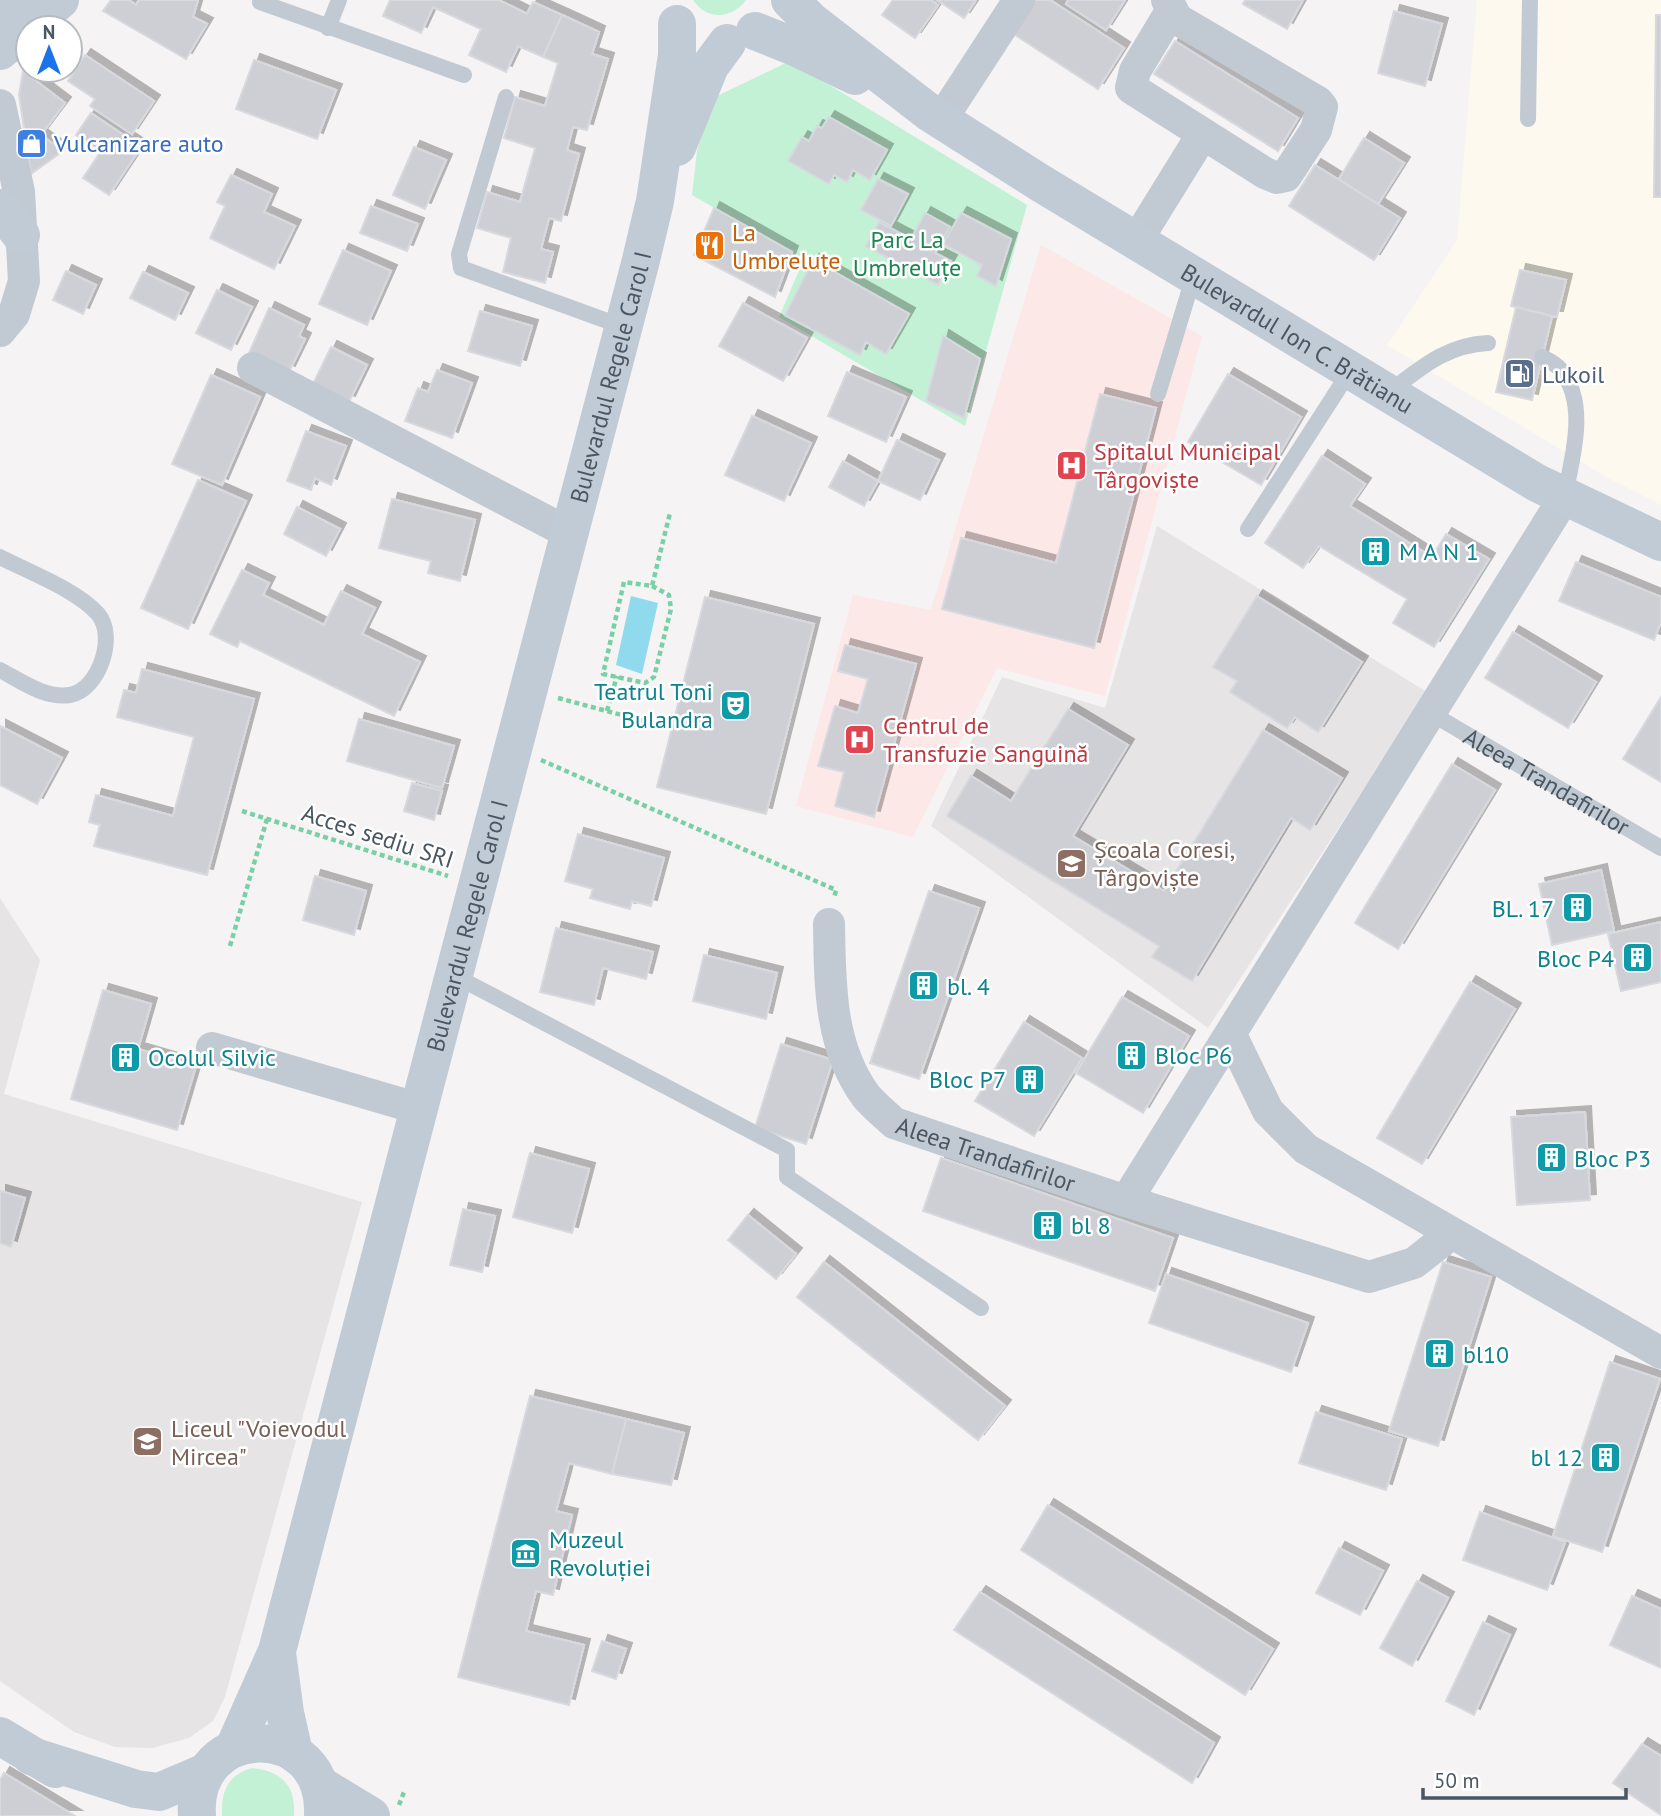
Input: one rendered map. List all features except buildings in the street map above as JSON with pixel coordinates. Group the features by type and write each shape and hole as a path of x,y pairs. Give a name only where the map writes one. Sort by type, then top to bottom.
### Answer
{"main road":[{"path":"0,16 17,0"},
{"path":"0,51 60,0"},
{"name":"Bulevardul Regele Carol I","path":"655,201 710,66 741,37 767,18 776,0"},
{"name":"Bulevardul Ion C. Brătianu","path":"790,0 811,21 935,117"},
{"name":"Bulevardul Regele Carol I","path":"197,1816 199,1787 220,1760 277,1651 479,886 536,758 552,697 571,534 655,201 677,55 670,12"},
{"name":"Bulevardul Ion C. Brătianu","path":"670,12 699,39 741,37 795,47 935,117 1350,371 1564,498 1661,542"},
{"name":"Bulevardul Regele Carol I","path":"277,1651 285,1713 294,1753"},
{"path":"0,1735 139,1816"},
{"path":"32,1756 136,1789 159,1791 220,1760 265,1743 294,1753 314,1772 322,1800 386,1810"}],"street":[{"path":"935,117 1019,0"},
{"path":"1169,6 1177,19 1318,102 1322,107 1315,130 1286,176 1277,178 1202,135 1131,88 1135,71 1169,6"},
{"path":"0,105 15,168 10,221 24,281 14,314 0,331"},
{"path":"1137,240 1202,135"},
{"path":"253,368 571,534"},
{"path":"1126,1201 1564,498"},
{"name":"Aleea Trandafirilor","path":"829,924 830,1000 838,1034 866,1097 894,1123 1126,1201 1369,1277 1413,1263 1451,1234"},
{"path":"1231,1035 1268,1111 1306,1149 1661,1353"},
{"path":"212,1048 420,1109"}],"lane":[{"path":"328,28 339,0"},
{"path":"1528,119 1530,0"},
{"path":"261,2 464,75"},
{"path":"506,97 459,254 461,268 624,327"},
{"path":"1158,394 1194,275"},
{"path":"1388,394 1440,354 1473,344 1488,343"},
{"path":"1542,357 1560,369 1575,407 1576,443 1564,498"},
{"path":"1248,529 1350,371"},
{"path":"0,557 83,601 100,615 106,630 99,668 86,687 72,695 54,695 0,670"},
{"name":"Aleea Trandafirilor","path":"1432,713 1661,848"},
{"path":"454,976 787,1150 787,1178 981,1308"}],"path":[{"path":"652,586 670,513"},
{"path":"625,582 652,586 668,595 671,609 654,677 645,683 603,674 625,582"},
{"path":"607,711 617,677"},
{"path":"552,697 659,725"},
{"path":"536,758 836,890 829,924"},
{"name":"Acces sediu SRI","path":"242,811 479,886"},
{"name":"Acces sediu SRI","path":"230,946 267,819"}],"shaded area":[{"path":"1477,0 1661,0 1661,505 1608,478 1387,345 1457,240"},
{"name":"Spitalul Municipal Târgoviște","path":"1041,245 1202,336 1105,696 997,668 913,837 796,806 853,595 931,610"},
{"path":"1157,526 1427,692 1208,1028 931,826 1002,677 1105,708"},
{"name":"Liceul \"Voievodul Mircea\"","path":"0,898 40,960 4,1094 362,1202 225,1697 213,1721 189,1738 152,1748 115,1747 74,1732 0,1681"}],"green space":[{"path":"693,0 746,0 734,11 720,15 705,12"},
{"name":"Parc La Umbreluțe","path":"790,61 1027,205 965,426 779,317 804,259 692,195 697,151 713,98"},
{"path":"252,1768 272,1773 285,1782 290,1788 294,1816 222,1816 223,1799 228,1785 237,1775"}],"water":[{"path":"631,596 658,603 642,674 616,665"}],"place":[{"name":"Vulcanizare auto","path":"31,143"},
{"name":"La Umbreluțe","path":"709,246"},
{"name":"Lukoil","path":"1519,374"},
{"name":"Spitalul Municipal Târgoviște","path":"1071,465"},
{"name":"M A N 1","path":"1376,551"},
{"name":"Teatrul Toni Bulandra","path":"736,705"},
{"name":"Centrul de Transfuzie Sanguină","path":"860,739"},
{"name":"Școala Coresi, Târgoviște","path":"1071,863"},
{"name":"BL. 17","path":"1577,908"},
{"name":"Bloc P4","path":"1637,958"},
{"name":"bl. 4","path":"924,986"},
{"name":"Bloc P6","path":"1132,1055"},
{"name":"Ocolul Silvic","path":"125,1057"},
{"name":"Bloc P7","path":"1029,1079"},
{"name":"Bloc P3","path":"1551,1158"},
{"name":"bl 8","path":"1048,1225"},
{"name":"bl10","path":"1440,1354"},
{"name":"Liceul \"Voievodul Mircea\"","path":"148,1442"},
{"name":"bl 12","path":"1606,1457"},
{"name":"Muzeul Revoluției","path":"526,1553"}]}
